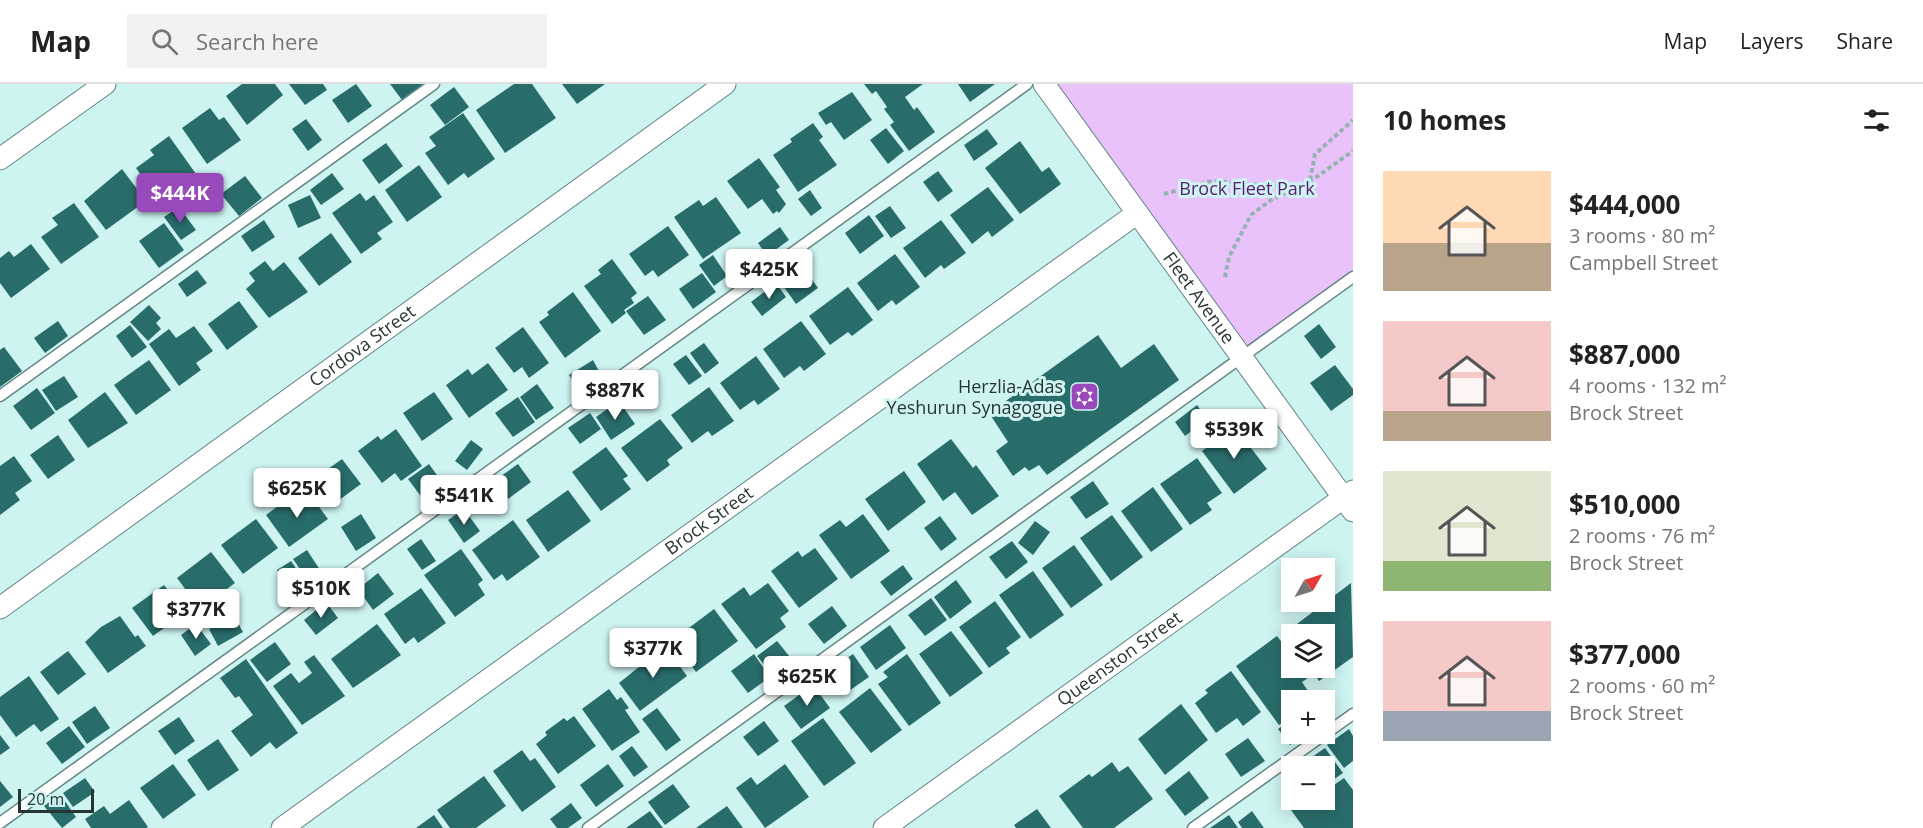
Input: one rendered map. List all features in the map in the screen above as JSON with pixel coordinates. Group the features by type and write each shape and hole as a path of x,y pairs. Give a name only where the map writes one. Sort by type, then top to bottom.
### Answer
{"street":[{"path":"0,159 105,84"},
{"name":"Cordova Street","path":"0,608 725,84"},
{"name":"Fleet Avenue","path":"1044,84 1241,358 1350,500"},
{"name":"Brock Street","path":"282,828 1136,214"},
{"name":"Queenston Street","path":"884,828 1350,500"}],"lane":[{"path":"0,396 434,84"},
{"path":"0,823 1027,84"},
{"path":"588,828 1353,277"},
{"path":"1193,828 1353,714"}],"path":[{"path":"1310,180 1315,154 1353,120"},
{"path":"1225,277 1229,257 1251,215 1270,200 1310,180 1353,151"},
{"path":"1164,194 1212,181 1275,187 1300,185"}],"green space":[{"name":"Brock Fleet Park","path":"1044,84 1353,84 1353,277 1241,358"}],"building":[{"path":"242,84 275,84 283,95 247,125 226,96"},
{"path":"289,84 323,84 327,90 305,105"},
{"path":"356,84 372,106 348,123 332,100"},
{"path":"390,84 423,84 402,100"},
{"path":"514,84 532,84 556,118 505,153 476,110"},
{"path":"562,84 605,84 577,104"},
{"path":"864,84 923,84 905,97 914,110 917,107 935,132 909,151 890,125 894,122 884,109 887,107 876,91 872,94"},
{"path":"958,84 995,84 970,102"},
{"path":"454,87 469,107 445,125 430,105"},
{"path":"852,92 872,120 844,140 831,122 826,125 818,113"},
{"path":"210,108 219,120 224,117 241,140 207,164 182,128"},
{"path":"463,113 495,159 468,178 464,173 448,185 425,153 436,146 429,137"},
{"path":"306,119 322,140 308,151 292,129"},
{"path":"813,123 823,137 819,140 837,165 798,192 773,155 792,142 790,139"},
{"path":"886,128 904,151 888,164 870,140"},
{"path":"987,129 998,144 974,161 964,145"},
{"path":"169,136 196,174 159,201 136,168 154,155 150,150"},
{"path":"1020,141 1042,172 1049,167 1061,184 1020,214 985,168"},
{"path":"386,143 403,166 379,184 362,160"},
{"path":"759,158 780,187 776,190 786,204 779,213 777,211 773,214 762,199 748,209 727,181"},
{"path":"419,165 442,197 407,222 385,190"},
{"path":"122,169 146,201 106,230 84,201"},
{"path":"938,171 953,191 938,202 923,182"},
{"path":"332,173 344,189 321,205 310,190"},
{"path":"245,176 262,198 239,216 221,194"},
{"path":"988,187 1014,220 992,237 988,231 972,244 950,215"},
{"path":"810,190 822,208 811,216 798,199"},
{"path":"360,193 366,201 374,195 393,222 377,233 382,239 361,254 332,213"},
{"path":"310,195 321,218 298,228 288,205"},
{"path":"716,197 741,233 703,259 674,217 699,200 703,206"},
{"path":"74,203 99,237 61,264 41,237 58,225 52,218"},
{"path":"890,206 906,228 891,238 875,216"},
{"path":"179,207 196,230 181,240 164,217"},
{"path":"869,215 884,236 860,254 845,233"},
{"path":"264,220 275,237 252,252 241,236"},
{"path":"941,220 966,253 944,269 941,265 925,278 903,248"},
{"path":"164,223 184,250 159,268 139,241"},
{"path":"668,226 689,255 658,277 653,270 645,276 629,254"},
{"path":"780,227 789,240 767,256 758,243"},
{"path":"331,233 352,262 319,286 298,258"},
{"path":"31,244 50,269 11,298 0,283 0,258 9,251 14,257"},
{"path":"895,254 920,287 896,305 892,300 878,311 857,283"},
{"path":"713,255 727,276 714,286 699,265"},
{"path":"612,259 637,293 631,298 634,303 624,310 626,313 612,324 584,286 601,274 598,270"},
{"path":"265,261 273,271 284,262 308,292 269,318 246,289 255,281 249,273"},
{"path":"801,264 818,288 796,304 779,280"},
{"path":"197,270 207,283 187,297 178,284"},
{"path":"702,273 716,292 693,309 679,289"},
{"path":"776,283 786,297 762,316 751,302"},
{"path":"848,287 873,320 852,336 848,332 830,345 809,316"},
{"path":"573,292 601,331 565,358 539,322 549,315 547,312"},
{"path":"648,296 666,320 644,335 626,311"},
{"path":"239,301 258,327 227,350 208,324"},
{"path":"149,305 161,318 156,323 161,329 148,341 130,322"},
{"path":"58,321 68,336 45,353 34,338"},
{"path":"801,321 826,354 804,371 800,366 784,378 763,349"},
{"path":"1319,324 1336,347 1321,359 1304,336"},
{"path":"130,325 147,347 132,358 116,336"},
{"path":"194,326 213,351 196,363 201,370 179,386 149,344 169,329 176,338"},
{"path":"523,327 549,363 529,378 522,367 514,373 495,348"},
{"name":"Herzlia-Adas Yeshurun Synagogue","path":"1098,335 1121,368 1154,344 1179,380 1047,475 1039,465 1029,471 1025,467 1013,476 996,451 1008,442 989,413"},
{"path":"704,343 719,363 705,374 690,353"},
{"path":"4,347 22,371 0,387 0,350"},
{"path":"686,355 702,376 689,385 673,364"},
{"path":"756,356 780,389 758,405 754,400 740,410 720,383"},
{"path":"149,360 171,390 136,415 114,385"},
{"path":"593,360 601,375 578,389 569,375"},
{"path":"488,363 508,390 469,418 446,385 468,369 472,375"},
{"path":"1335,365 1353,389 1353,395 1331,411 1310,383"},
{"path":"64,376 78,397 56,411 42,390"},
{"path":"537,384 554,408 536,420 520,397"},
{"path":"709,387 734,421 712,436 708,431 692,443 671,415"},
{"path":"37,388 55,413 31,430 13,406"},
{"path":"105,392 128,423 88,448 68,420"},
{"path":"434,392 453,419 422,441 403,413"},
{"path":"518,397 535,422 513,437 495,413"},
{"path":"619,401 635,424 611,440 596,417"},
{"path":"1197,405 1207,419 1185,436 1175,422"},
{"path":"590,413 601,429 580,444 568,428"},
{"path":"660,419 683,448 667,460 670,465 647,482 621,448"},
{"path":"1235,427 1267,469 1234,494 1202,451"},
{"path":"396,429 422,466 401,481 395,473 382,483 358,451 378,436 381,440"},
{"path":"58,435 75,460 48,479 30,455"},
{"path":"951,439 973,468 976,465 999,496 972,515 955,492 943,501 917,464"},
{"path":"471,440 483,449 467,470 455,461"},
{"path":"606,447 628,476 623,479 631,489 601,511 572,472"},
{"path":"14,456 32,481 15,493 20,500 0,515 0,466"},
{"path":"1197,458 1222,493 1207,503 1212,510 1190,525 1160,484"},
{"path":"342,459 361,484 335,503 317,477"},
{"path":"429,464 444,485 423,499 408,479"},
{"path":"518,464 531,482 508,499 494,481"},
{"path":"904,471 926,502 888,531 865,499"},
{"path":"1093,481 1109,504 1086,519 1070,497"},
{"path":"1153,487 1183,529 1151,552 1121,511"},
{"path":"568,490 591,521 548,552 526,520"},
{"path":"308,492 328,519 289,547 266,515 286,500 290,504"},
{"path":"464,509 480,531 464,543 448,520"},
{"path":"361,514 376,538 356,551 341,527"},
{"path":"863,514 890,551 851,579 819,535 840,520 846,527"},
{"path":"1112,515 1143,557 1111,581 1080,538"},
{"path":"940,516 957,539 941,551 924,528"},
{"path":"256,519 278,548 243,574 221,545"},
{"path":"513,520 540,557 507,581 502,574 494,580 472,550"},
{"path":"1035,521 1050,532 1033,555 1018,543"},
{"path":"421,539 436,561 422,570 407,549"},
{"path":"1012,541 1028,562 1006,579 989,557"},
{"path":"1074,545 1103,585 1071,608 1042,568"},
{"path":"815,548 838,579 799,608 771,571 798,551 802,557"},
{"path":"461,549 483,580 478,584 485,595 455,617 424,575"},
{"path":"307,550 322,573 308,581 293,559"},
{"path":"211,552 235,583 200,609 177,578"},
{"path":"291,561 306,583 292,592 277,570"},
{"path":"903,565 913,579 891,596 880,582"},
{"path":"1033,571 1064,615 1030,639 999,595"},
{"path":"378,573 394,594 373,610 358,589"},
{"path":"956,580 972,602 950,619 934,597"},
{"path":"768,583 789,611 780,618 786,627 756,649 721,604 744,587 750,596"},
{"path":"1351,583 1353,657 1335,670 1335,624 1297,624 1313,612 1335,612 1335,595"},
{"path":"164,585 185,613 153,636 132,608"},
{"path":"421,588 446,623 418,643 414,637 405,644 384,614"},
{"path":"931,598 947,620 925,636 908,615"},
{"path":"995,601 1021,637 1006,648 1010,653 989,668 959,627"},
{"path":"326,602 338,618 316,635 304,620"},
{"path":"832,606 847,626 824,644 808,624"},
{"path":"714,609 738,641 696,672 673,640"},
{"path":"120,616 135,637 138,635 146,646 108,673 85,642 101,627"},
{"path":"234,616 243,632 218,646 209,629"},
{"path":"196,624 211,644 195,656 181,635"},
{"path":"377,624 401,655 353,688 331,659"},
{"path":"890,625 906,648 876,670 860,647"},
{"path":"951,631 983,673 950,697 919,654"},
{"path":"1277,636 1281,641 1281,678 1308,678 1302,682 1307,690 1281,690 1281,724 1279,725 1236,666"},
{"path":"777,641 794,662 774,677 757,656"},
{"path":"275,642 291,664 267,682 250,660"},
{"path":"665,646 687,676 640,711 619,683"},
{"path":"68,651 86,674 58,695 40,672"},
{"path":"754,654 770,677 748,693 731,671"},
{"path":"853,654 869,677 843,695 827,673"},
{"path":"907,654 941,703 909,726 878,684 888,677 883,672"},
{"path":"314,655 345,696 302,725 273,686 291,673 299,683 312,673 304,662"},
{"path":"246,659 298,733 276,749 270,742 251,757 231,731 253,715 239,696 235,698 220,678"},
{"path":"1231,671 1261,712 1243,726 1237,718 1216,733 1195,703 1208,693 1205,690"},
{"path":"29,676 59,719 41,732 34,724 16,737 0,715 0,697"},
{"path":"813,685 830,708 801,729 784,706"},
{"path":"870,688 902,730 871,753 839,712"},
{"path":"609,689 617,700 621,697 629,708 625,710 640,732 612,751 582,709"},
{"path":"1181,704 1208,740 1165,775 1138,739"},
{"path":"95,706 110,728 87,744 72,722"},
{"path":"657,708 681,740 666,751 642,719"},
{"path":"574,716 596,746 558,774 536,744 547,735 545,732 564,718 567,721"},
{"path":"179,717 195,741 175,755 158,731"},
{"path":"823,718 856,763 824,786 791,741"},
{"path":"764,721 779,741 758,756 743,737"},
{"path":"69,726 85,747 62,764 46,743"},
{"path":"1349,729 1353,736 1353,761 1344,768 1327,745 1335,744 1335,739"},
{"path":"0,735 10,748 0,755"},
{"path":"1248,738 1265,761 1241,777 1225,754"},
{"path":"218,739 239,770 208,791 187,760"},
{"path":"632,746 648,767 634,777 619,756"},
{"path":"1325,748 1331,756 1314,756"},
{"path":"522,750 530,761 535,758 556,787 522,812 493,771"},
{"path":"1112,762 1119,772 1128,766 1153,799 1114,828 1083,828 1059,796 1089,774 1092,777"},
{"path":"1335,762 1343,773 1335,778"},
{"path":"173,764 196,795 163,819 140,788"},
{"path":"608,764 624,786 596,807 580,785"},
{"path":"785,764 809,797 765,828 736,788 751,777 757,785"},
{"path":"1189,771 1209,798 1185,816 1165,790"},
{"path":"484,776 506,806 476,828 450,828 437,810"},
{"path":"85,778 95,792 73,807 63,793"},
{"path":"1344,778 1353,790 1353,828 1304,828 1291,810 1335,810 1335,784"},
{"path":"0,781 13,797 0,807"},
{"path":"673,784 690,807 665,825 648,802"},
{"path":"60,794 76,817 62,828 44,806"},
{"path":"129,800 148,827 91,828 85,819 104,806 110,814"},
{"path":"571,803 582,818 568,828 557,828 550,819"},
{"path":"727,806 743,828 696,828"},
{"path":"1037,809 1051,828 1016,828 1014,825"},
{"path":"650,811 663,828 626,828"},
{"path":"1252,811 1264,828 1242,828 1238,822"},
{"path":"434,815 443,828 416,828"},
{"path":"1229,815 1238,828 1210,828"}],"place":[{"name":"Herzlia-Adas Yeshurun Synagogue","path":"1084,397"}]}
